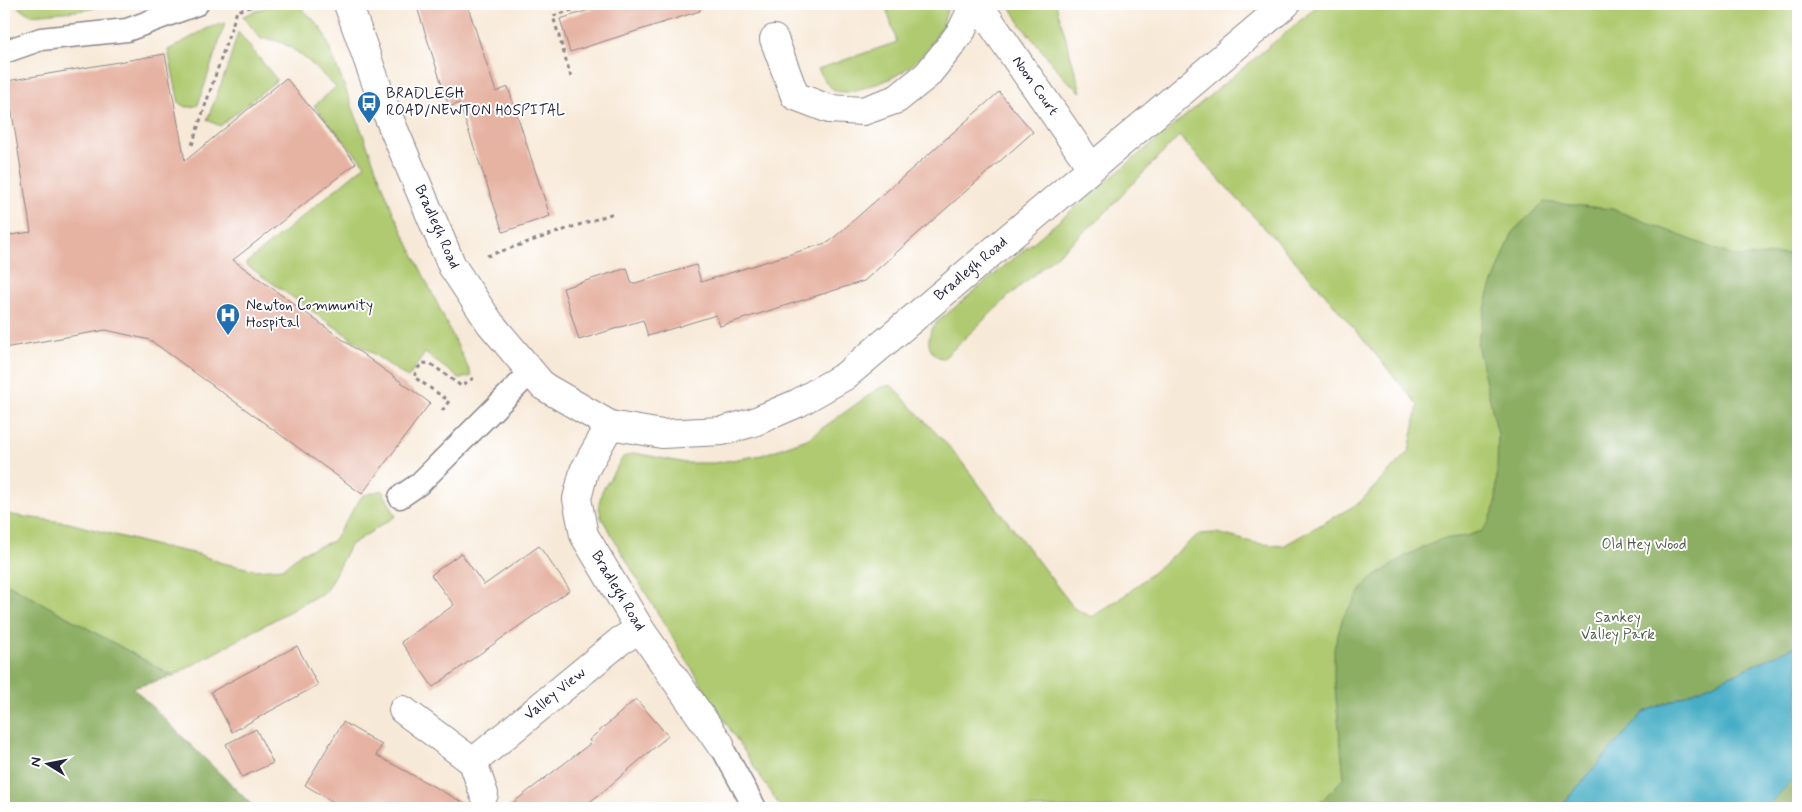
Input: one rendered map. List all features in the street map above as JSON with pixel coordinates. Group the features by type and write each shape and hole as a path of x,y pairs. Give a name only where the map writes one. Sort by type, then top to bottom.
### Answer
{"street":[{"name":"Bradlegh Road","path":"348,4 386,111 452,266 490,324 543,386 610,425 662,434 722,430 754,422 798,403 845,376 1286,4"},
{"path":"774,39 795,96 829,109 863,111 897,99 927,75 962,30 974,4"},
{"name":"Noon Court","path":"978,4 1091,168"},
{"name":"Bradlegh Road","path":"610,425 584,471 577,499 584,535 640,629 720,744"},
{"name":"Valley View","path":"473,762 620,641 640,629"},
{"path":"403,710 473,762 484,794"}],"lane":[{"path":"4,52 41,38 127,30 197,4"},
{"path":"400,497 420,484 531,372"},
{"path":"720,744 755,808"}],"path":[{"path":"192,145 237,11 261,4"},
{"path":"571,77 553,16 591,4"},
{"path":"484,257 614,214"},
{"path":"428,386 414,377 417,369 424,363 431,364 461,386 474,378"},
{"path":"1791,808 1798,801"}],"green space":[{"path":"17,4 106,4 85,10 31,15 19,8"},
{"path":"274,4 296,4 323,31 393,212 472,376 460,379 425,353 408,378 245,264 365,165 314,106 336,87 291,48 271,39 261,39 243,16"},
{"path":"885,4 948,4 946,16 936,38 929,48 911,65 880,83 848,92 835,90 827,83 818,69 897,42"},
{"path":"1009,4 1056,4 1081,92 1065,79 1021,25"},
{"name":"Sankey Valley Park","path":"1320,4 1798,4 1798,808 781,808 689,664 601,517 599,504 602,491 623,457 635,453 686,463 714,463 762,455 807,439 879,388 891,385 954,452 1074,608 1092,617 1128,593 1199,534 1217,533 1255,543 1283,546 1359,503 1409,451 1418,405 1319,287 1179,136 1098,220 1010,295 944,358 937,356 931,350 929,342 930,333 936,323"},
{"path":"225,23 198,105 186,107 179,103 168,50 208,28"},
{"path":"238,32 277,80 220,126 207,120 228,66"},
{"name":"Old Hey Wood","path":"1544,202 1612,209 1736,257 1798,253 1798,645 1706,687 1644,712 1559,808 1314,808 1344,778 1334,678 1334,649 1343,617 1367,582 1407,555 1442,539 1466,536 1482,531 1489,522 1496,503 1498,435 1477,344 1489,293 1513,231"},
{"path":"382,490 396,516 350,545 326,591 173,676 4,582 4,514 69,523 256,570 283,568 301,553 333,541 362,496"},
{"path":"4,582 173,676 133,688 255,808 4,808"},
{"path":"1798,775 1798,808 1765,808"}],"water":[{"path":"1798,645 1798,775 1765,808 1559,808 1644,712 1706,687"}],"building":[{"path":"416,4 467,4 496,92 508,87 550,216 503,232 459,103 449,107"},
{"path":"609,4 699,4 700,11 570,52 560,19"},
{"path":"165,54 185,161 286,78 356,163 233,260 430,403 362,494 150,340 106,330 4,348 4,236 31,232 7,81"},
{"path":"999,92 1033,132 864,281 720,326 716,315 648,336 643,320 579,340 563,288 627,268 632,284 696,265 701,282 829,242"},
{"path":"539,546 570,590 433,687 401,642 454,605 431,575 461,553 484,585"},
{"path":"297,646 318,685 232,732 211,692"},
{"path":"636,699 668,736 606,789 582,808 506,808 591,743 589,740"},
{"path":"343,722 382,745 376,755 473,808 343,808 305,785"},
{"path":"256,729 273,763 242,777 226,744"}],"place":[{"name":"BRADLEGH ROAD/NEWTON HOSPITAL","path":"369,124"},
{"name":"Newton Community Hospital","path":"228,336"}]}
